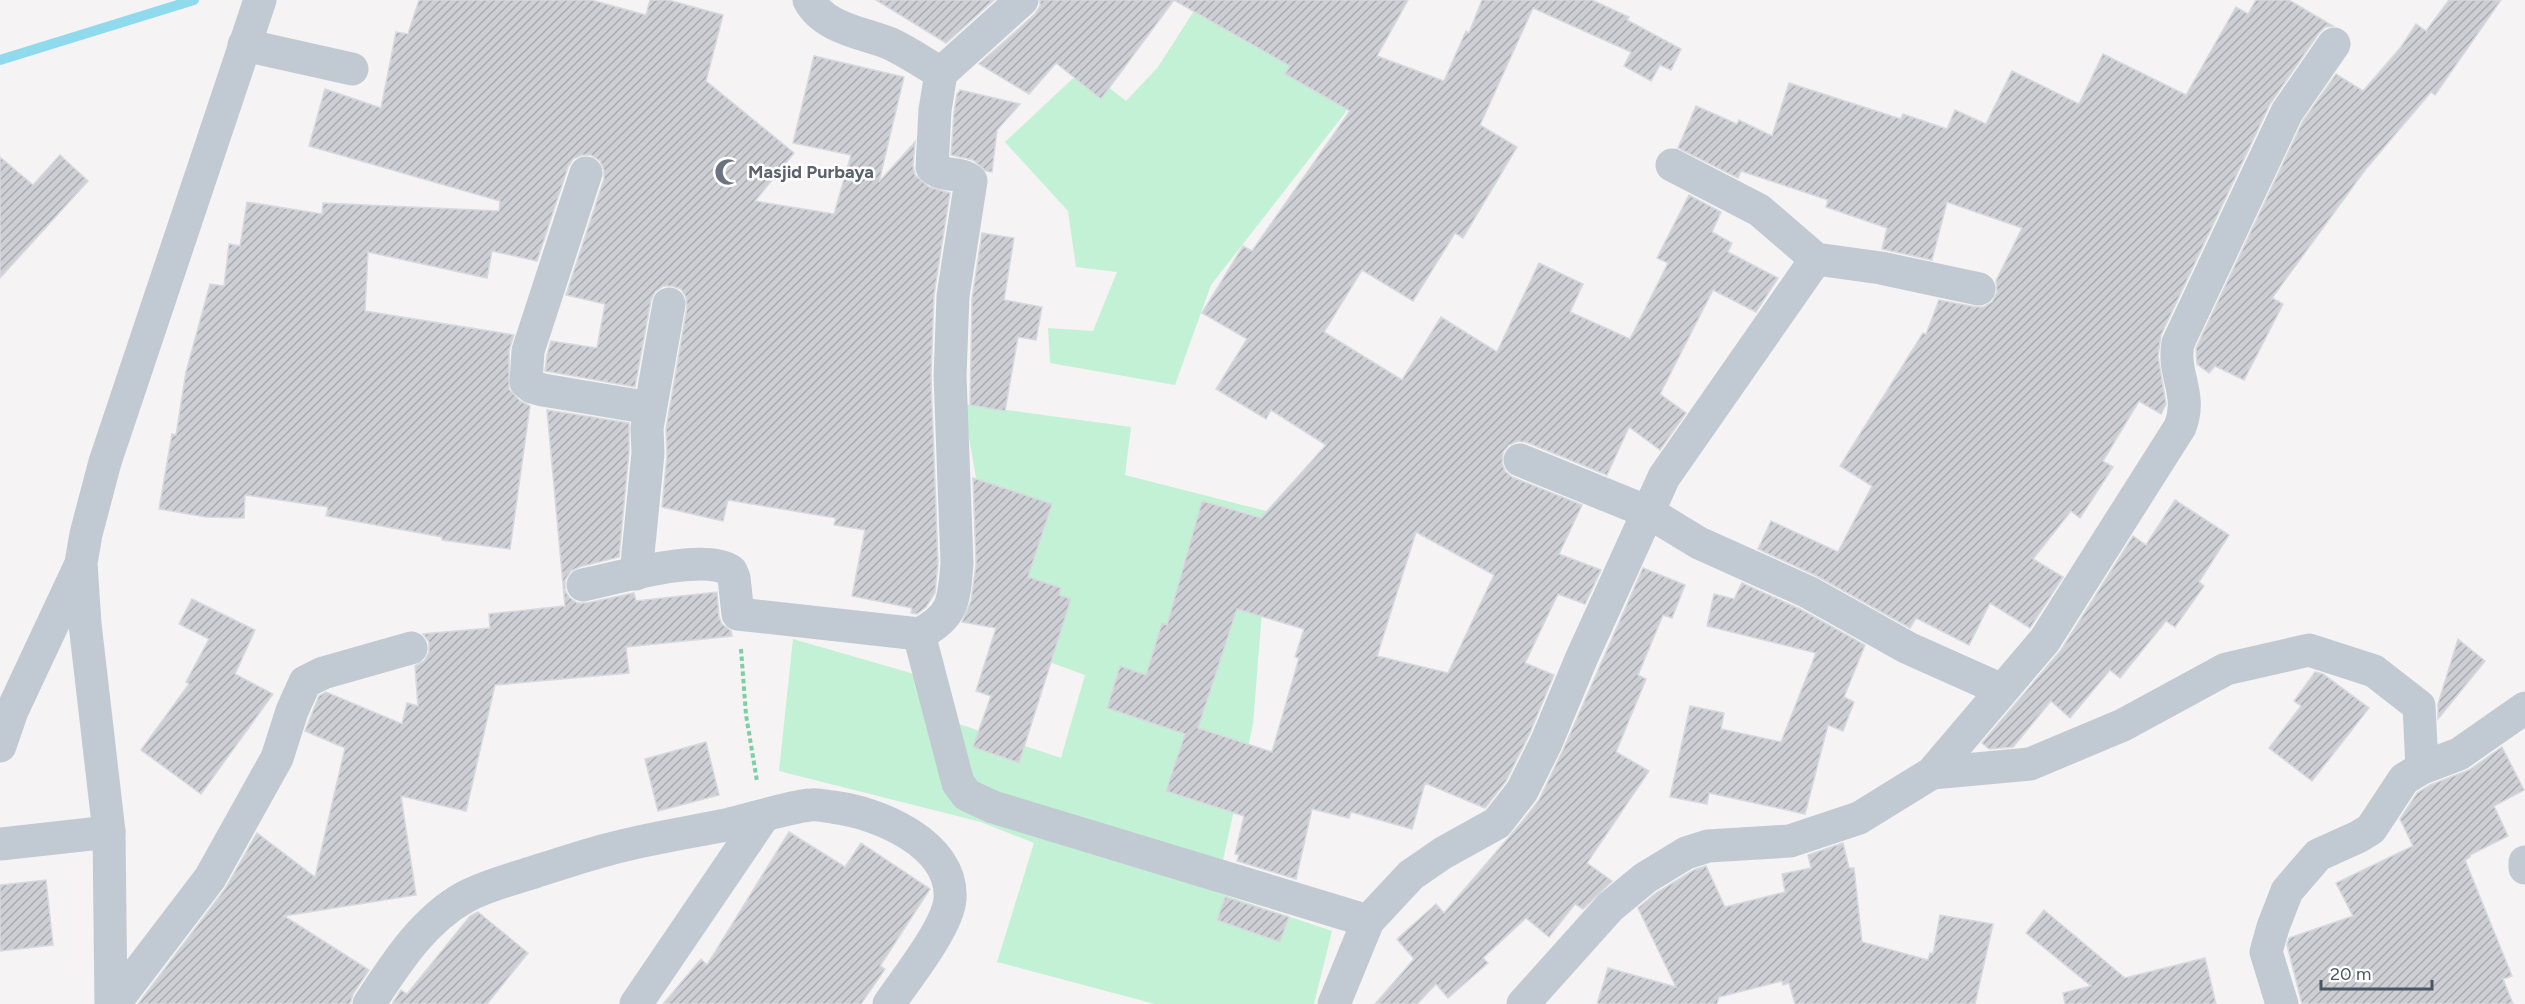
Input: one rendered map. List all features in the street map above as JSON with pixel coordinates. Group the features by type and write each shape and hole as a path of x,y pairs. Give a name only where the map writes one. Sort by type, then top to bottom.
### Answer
{"street":[{"path":"113,1004 109,832 85,624 81,563 86,534 105,462 260,0"},
{"path":"809,0 823,15 840,26 892,45 941,73"},
{"path":"584,585 694,563 722,565 731,571 734,578 738,614 919,634 936,626 945,616 952,600 957,563 950,376 953,296 971,181 965,177 937,172 932,167 935,110 941,73 1022,0"},
{"path":"1523,1004 1610,907 1645,878 1686,854 1708,846 1790,841 1858,818 1932,773 2045,640 2180,427 2186,412 2186,398 2175,358 2178,343 2287,112 2334,44"},
{"path":"244,45 352,69"},
{"path":"1672,165 1759,210 1816,259 1881,268 1979,289"},
{"path":"586,173 528,351 526,382 532,387 543,390 650,408"},
{"path":"1334,1004 1368,921 1411,875 1497,823 1512,806 1546,743 1582,657 1664,477 1816,259"},
{"path":"636,574 648,453 647,428 669,304"},
{"path":"1520,460 1648,512 1699,543 1808,592 1908,648 2002,690"},
{"path":"0,746 12,711 81,563"},
{"path":"919,634 951,761 958,783 967,795 993,807 1368,921"},
{"path":"113,1004 210,878 277,758 292,711 305,682 323,673 411,648"},
{"path":"1932,773 2030,764 2123,725 2226,669 2309,650 2374,671 2419,706 2422,768"},
{"path":"2282,1004 2266,952 2272,927 2287,891 2318,855 2371,829 2404,779 2422,768 2459,754 2525,708"},
{"path":"369,1004 422,932 445,910 465,897 497,884 608,849 763,817 811,804 851,810 896,826 920,843 941,863 950,887 950,901 946,912 934,936 889,1004"},
{"path":"636,1004 763,817"},
{"path":"0,844 109,832"},
{"path":"2525,862 2525,868"}],"path":[{"path":"738,614 746,716 763,817"}],"green space":[{"path":"1201,0 1358,68 1345,113 1211,285 1175,385 1050,363 1048,328 1093,331 1117,272 1076,267 1068,211 1005,142 1084,68 1126,101 1158,67"},
{"path":"963,404 1131,427 1125,475 1270,512 1253,724 1216,892 1332,931 1314,1004 1155,1004 997,962 1034,843 981,822 779,771 793,639 935,680 956,723 1061,758 1085,675 1006,646"}],"building":[{"path":"419,0 591,0 646,15 650,0 668,0 723,15 706,81 794,153 755,201 834,214 851,155 793,143 814,56 904,77 879,182 915,142 913,166 915,175 929,187 950,193 934,295 931,377 938,563 935,593 926,607 917,614 911,613 912,608 852,596 865,530 834,525 836,518 728,500 723,521 662,507 667,455 666,429 687,307 686,297 681,289 663,286 655,292 651,300 635,387 545,371 551,341 597,348 605,304 566,295 604,179 604,170 600,161 591,155 582,155 573,159 568,167 537,261 492,251 487,278 368,252 365,311 514,335 509,350 509,389 520,401 530,406 510,549 442,540 442,537 326,516 328,507 245,495 244,518 206,517 159,509 172,434 176,435 186,372 210,284 224,286 229,244 240,246 247,202 322,214 323,203 499,211 500,201 309,146 325,89 381,108 396,32 408,34"},
{"path":"876,0 994,0 946,43"},
{"path":"1040,0 1174,0 1101,99 1056,63 1029,94 979,64 1035,14 1040,6"},
{"path":"1174,0 1408,0 1377,56 1444,81 1466,31 1469,33 1482,0 1592,0 1629,17 1627,20 1681,49 1671,70 1660,65 1651,81 1624,66 1631,52 1533,8 1480,125 1517,147 1463,238 1455,233 1413,301 1362,270 1324,332 1402,380 1441,317 1497,352 1539,263 1583,284 1570,312 1630,339 1668,263 1657,258 1689,195 1721,212 1712,232 1732,243 1728,252 1778,278 1756,312 1713,290 1660,394 1686,413 1660,450 1629,427 1607,475 1526,442 1518,441 1509,445 1503,452 1502,463 1505,471 1512,477 1582,505 1559,554 1601,570 1585,604 1558,594 1525,663 1554,675 1529,735 1506,781 1485,808 1425,783 1412,829 1351,812 1349,818 1312,809 1296,879 1237,861 1239,855 1235,854 1244,816 1166,791 1185,734 1107,708 1120,666 1146,675 1162,623 1167,625 1202,501 1261,518 1326,445 1271,410 1266,419 1216,389 1247,339 1202,313 1243,246 1252,251 1350,111 1285,74 1290,66","holes":["1416,532 1494,575 1448,673 1377,656","1237,609 1304,629 1295,657 1299,658 1272,752 1198,728"]},
{"path":"2256,0 2289,0 2333,26 2325,27 2319,33 2270,104 2161,335 2158,356 2166,404 2161,414 2139,401 2103,461 2113,467 2080,518 2071,511 2033,559 2063,577 2030,628 1990,603 1969,645 1916,618 1910,628 1817,576 1758,549 1771,521 1838,552 1872,486 1840,466 1923,333 1926,334 1939,300 1976,307 1984,307 1992,302 1997,292 1996,281 2022,228 1947,202 1932,260 1882,249 1887,228 1826,207 1828,200 1741,171 1738,178 1678,148 1696,106 1737,124 1739,120 1772,136 1789,83 1901,119 1903,114 1947,129 1955,110 1986,124 2012,71 2079,104 2103,54 2186,95 2236,7 2248,14"},
{"path":"2449,0 2501,0 2435,95 2431,92 2365,170 2272,298 2283,304 2244,380 2215,366 2209,373 2197,364 2196,348 2303,121 2336,74 2363,91 2401,47 2416,24 2426,31"},
{"path":"960,90 1020,104 997,130 992,172 986,171 973,160 951,155 954,112 957,94"},
{"path":"60,155 88,181 0,278 0,157 33,185"},
{"path":"982,233 1014,238 1004,300 1042,307 1036,340 1018,337 1005,411 970,405 972,298"},
{"path":"547,410 629,423 629,452 619,557 571,571 565,580 565,590 569,597 577,603 587,603 634,593 636,601 717,592 719,617 722,624 731,631 732,636 626,647 629,673 495,685 466,811 401,796 416,895 284,916 369,970 353,994 350,1004 138,1004 225,889 257,833 315,877 345,748 305,731 319,696 326,692 402,724 407,703 418,706 415,666 424,661 429,652 429,642 423,634 490,628 489,614 565,606"},
{"path":"973,478 1052,504 1028,577 1061,588 1059,595 1071,599 1019,763 973,747 991,696 976,691 996,628 962,622 971,601 976,565"},
{"path":"2175,500 2229,535 2199,582 2204,586 2175,627 2166,621 2120,678 2110,670 2070,718 2051,701 2013,747 1989,749 1982,743 2061,650 2133,536 2146,545"},
{"path":"1643,568 1685,585 1672,618 1663,615 1638,675 1646,679 1616,752 1649,771 1587,863 1612,881 1583,909 1575,904 1549,937 1526,918 1483,958 1488,963 1448,998 1436,984 1417,1004 1375,1004 1414,959 1397,939 1436,904 1444,913 1539,800"},
{"path":"1742,583 1800,609 1865,645 1844,697 1854,702 1843,731 1828,725 1805,814 1709,793 1707,804 1670,797 1690,706 1724,713 1721,729 1781,742 1816,653 1707,626 1714,594 1734,599"},
{"path":"192,599 255,630 235,674 273,694 201,794 141,750 189,684 186,682 209,639 179,624"},
{"path":"2458,639 2485,661 2438,719 2438,704"},
{"path":"2315,672 2323,674 2369,708 2312,781 2269,748 2301,706 2294,701"},
{"path":"706,742 719,795 658,811 645,759"},
{"path":"2502,747 2524,790 2494,806 2508,836 2470,855 2465,860 2512,976 2503,979 2513,1004 2302,1004 2287,945 2289,938 2353,916 2336,883 2413,846 2400,819 2417,793 2430,785 2469,770"},
{"path":"789,832 845,867 861,843 930,889 880,966 885,969 861,1004 663,1004 701,959 707,965"},
{"path":"1843,843 1849,868 1854,868 1862,942 1928,960 1930,953 1933,954 1940,915 1993,924 1975,1004 1795,1004 1789,983 1783,985 1782,981 1719,997 1717,1004 1597,1004 1608,968 1676,987 1638,908 1656,893 1694,870 1706,866 1725,907 1785,892 1782,874 1811,868 1808,855"},
{"path":"46,880 53,945 0,951 0,885"},
{"path":"1225,897 1289,917 1280,942 1217,920"},
{"path":"2044,910 2125,978 2205,958 2216,1004 2065,1004 2063,993 2091,986 2026,933"},
{"path":"478,912 528,953 487,1004 392,1004 401,990 407,994 470,916"}],"waterway":[{"path":"0,60 194,0"}],"place":[{"name":"Masjid Purbaya","path":"728,172"}]}
